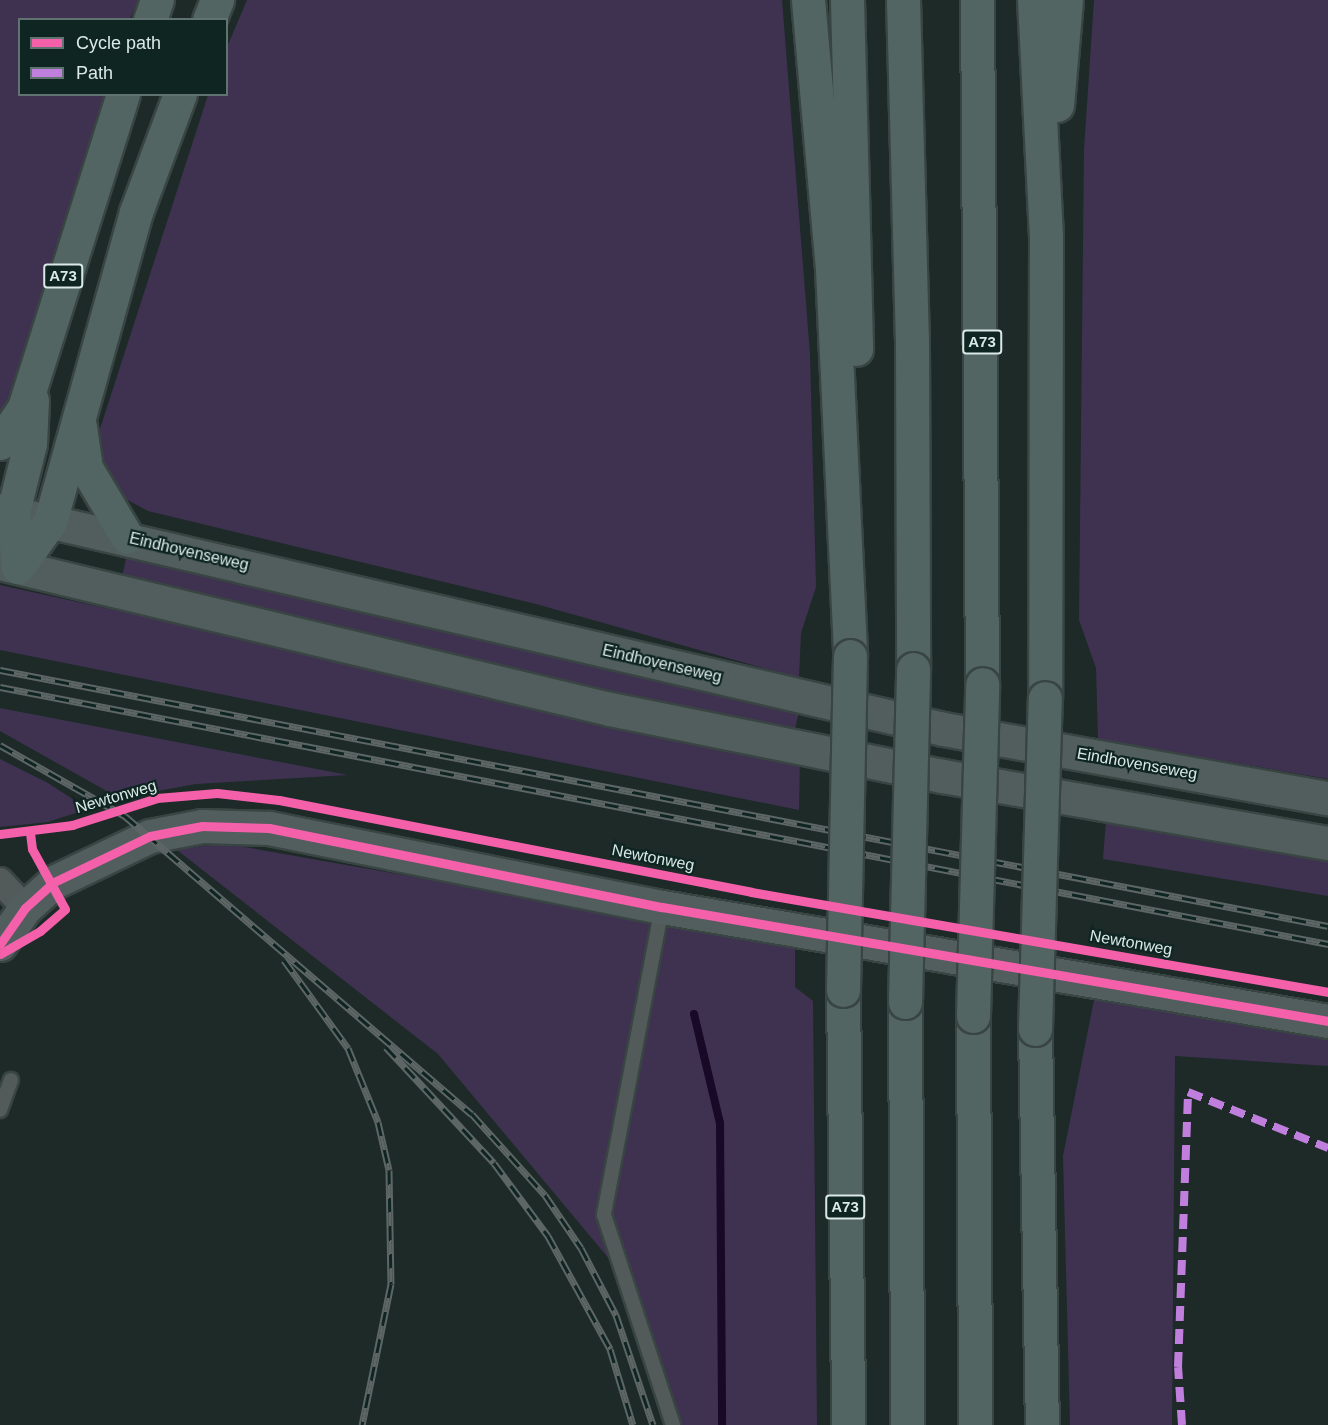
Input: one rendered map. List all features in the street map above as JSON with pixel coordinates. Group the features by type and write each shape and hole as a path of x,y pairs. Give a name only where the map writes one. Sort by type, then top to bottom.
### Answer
{"highway":[{"path":"151,18 157,0"},
{"path":"210,18 217,0"},
{"name":"A73","path":"808,0 832,269 850,656"},
{"name":"A73","path":"847,0 858,266 843,990 848,1425"},
{"path":"903,0 912,339 913,669 905,1002 907,1425"},
{"name":"A73","path":"975,1425 974,1016 982,684 977,0"},
{"path":"1034,0 1046,235 1046,698 1035,1029 1042,1425"},
{"path":"1046,235 1066,0"},
{"name":"A73","path":"0,444 15,426 32,381 122,96"},
{"path":"9,565 50,522 136,212 179,96"},
{"name":"A73","path":"9,565 6,511 30,444 32,381"},
{"path":"80,410 86,468 127,537"}],"main road":[{"name":"Eindhovenseweg","path":"6,511 127,537 943,729 1328,798"},
{"path":"9,565 74,585 610,709 943,776 1328,843"},
{"path":"0,944 25,908 54,882 150,836 202,826 269,828 662,907 1328,1021"}],"street":[{"path":"0,881 25,908"}],"lane":[{"path":"662,907 604,1215 673,1425"},
{"path":"0,1110 11,1080"}],"shaded area":[{"path":"0,0 138,0 130,18 18,18 18,96 105,96 13,405 0,421"},
{"path":"247,0 782,0 810,354 816,587 801,633 799,678 536,604 148,511 103,487 98,435 208,96 228,96 228,45"},
{"path":"1094,0 1328,0 1328,779 1098,739 1096,668 1079,620 1084,149"},
{"path":"127,555 799,710 793,737 121,582"},
{"path":"0,585 800,760 799,810 0,650"},
{"path":"0,708 348,775 196,784 119,798 0,731"},
{"path":"0,759 48,783 88,809 48,822 0,827"},
{"path":"1106,820 1328,861 1328,896 1103,859"},
{"path":"222,843 795,944 795,987 813,1001 817,1425 665,1425 615,1266 438,1054 177,850"},
{"path":"1095,995 1328,1039 1328,1066 1175,1056 1172,1425 1070,1425 1063,1156"}],"waterway":[{"path":"694,1014 720,1123 722,1425"}],"railway":[{"path":"0,670 1328,926"},
{"path":"0,687 1328,944"},
{"path":"0,745 125,816 472,1114 545,1195 581,1248 616,1315 653,1425"},
{"path":"284,960 348,1048 378,1122 389,1170 391,1284 362,1425"},
{"path":"386,1047 494,1163 548,1236 610,1349 633,1425"}],"marked path":[{"path":"1182,1425 1178,1367 1188,1092 1328,1148"}],"cycle path":[{"name":"Newtonweg","path":"0,834 72,825 157,798 217,793 279,800 751,892 1328,992"},
{"path":"0,944 25,908 54,882 150,836 202,826 269,828 662,907 1328,1021"},
{"path":"0,954 40,931 65,909 32,849 30,833"}]}
